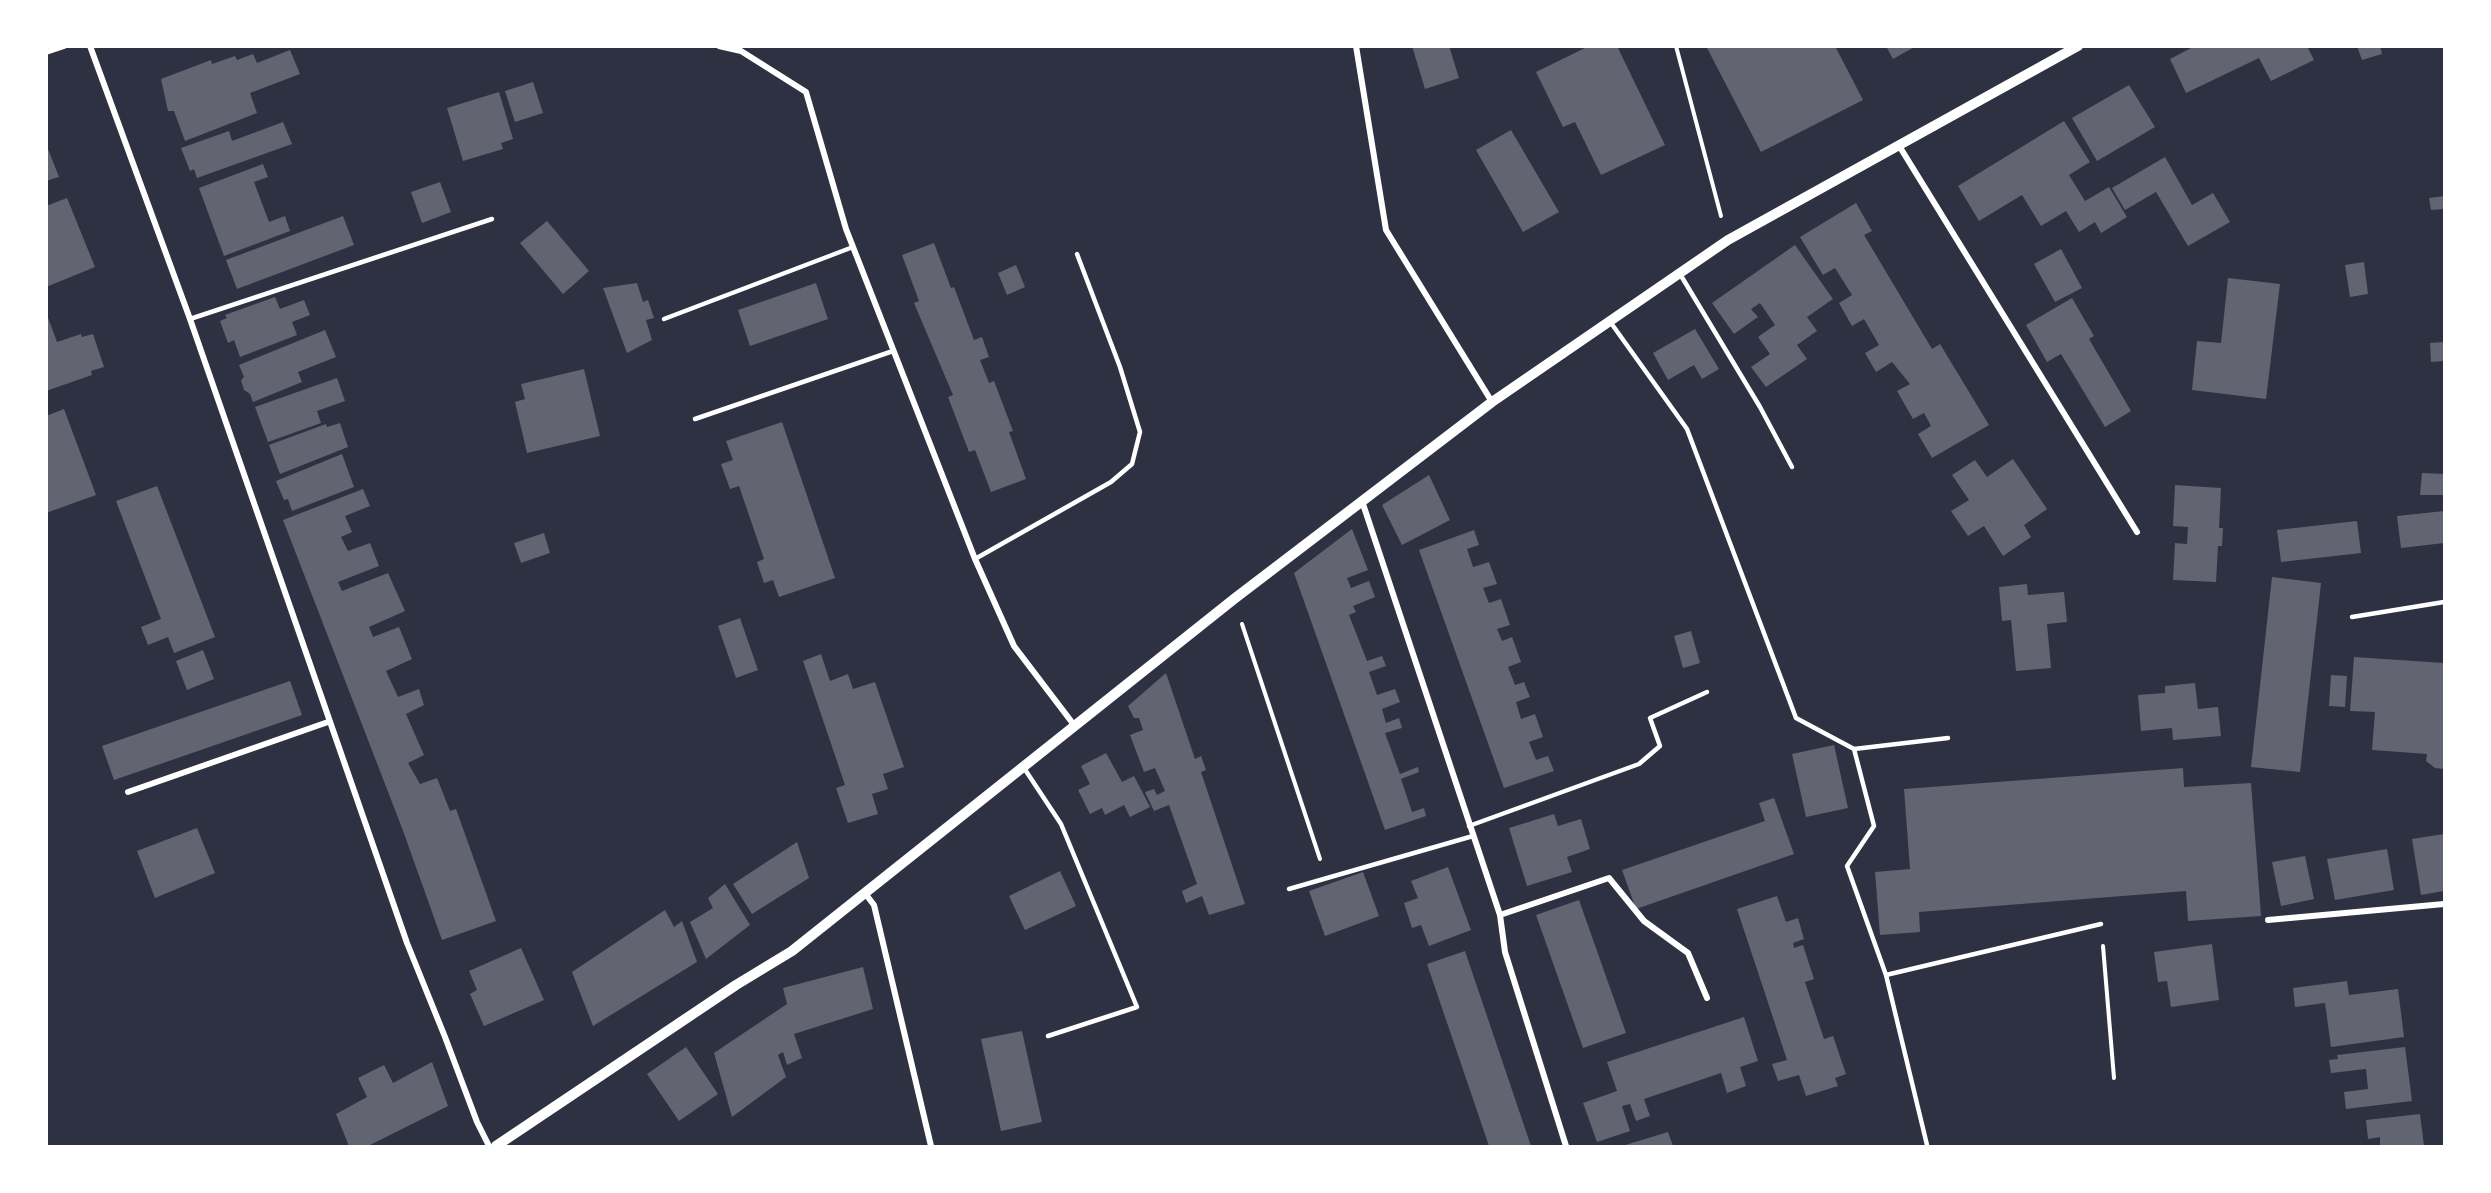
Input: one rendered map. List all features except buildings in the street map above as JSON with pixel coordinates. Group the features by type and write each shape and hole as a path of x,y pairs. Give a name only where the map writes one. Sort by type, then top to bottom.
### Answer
{"street":[{"path":"46,52 64,46"},
{"path":"90,46 190,319 328,722 407,943 446,1037 477,1122 489,1146"},
{"path":"719,46 741,51 806,92 846,230 975,559 1014,646 1074,725"},
{"path":"1356,46 1386,230 1492,402"},
{"path":"496,1146 736,985 792,951 836,917 864,891 1234,598 1492,402 1611,323 1728,240 2078,46"},
{"path":"1898,144 2137,532"},
{"path":"1362,501 1500,915 1505,952 1566,1146"},
{"path":"128,792 328,722"},
{"path":"1500,915 1610,878 1644,921 1688,953 1707,998"},
{"path":"864,891 874,905 931,1146"},
{"path":"2268,920 2445,904"}],"lane":[{"path":"190,319 492,219"},
{"path":"663,319 853,247"},
{"path":"975,559 1094,492 1132,464 1140,432 1120,367 1077,254"},
{"path":"1680,274 1760,407 1792,466"},
{"path":"1611,323 1688,429 1796,718 1854,749 1948,738"},
{"path":"695,419 892,351"},
{"path":"2352,617 2445,602"},
{"path":"1469,826 1639,764 1660,746 1650,718 1707,692"},
{"path":"1854,749 1874,826 1847,866 1886,975 1927,1145"},
{"path":"1023,765 1061,824 1137,1007 1048,1036"},
{"path":"1289,890 1473,837"},
{"path":"1886,975 2101,924"}],"path":[{"path":"1676,46 1728,240"},
{"path":"1234,598 1327,879"},
{"path":"2101,924 2114,1078"}]}
